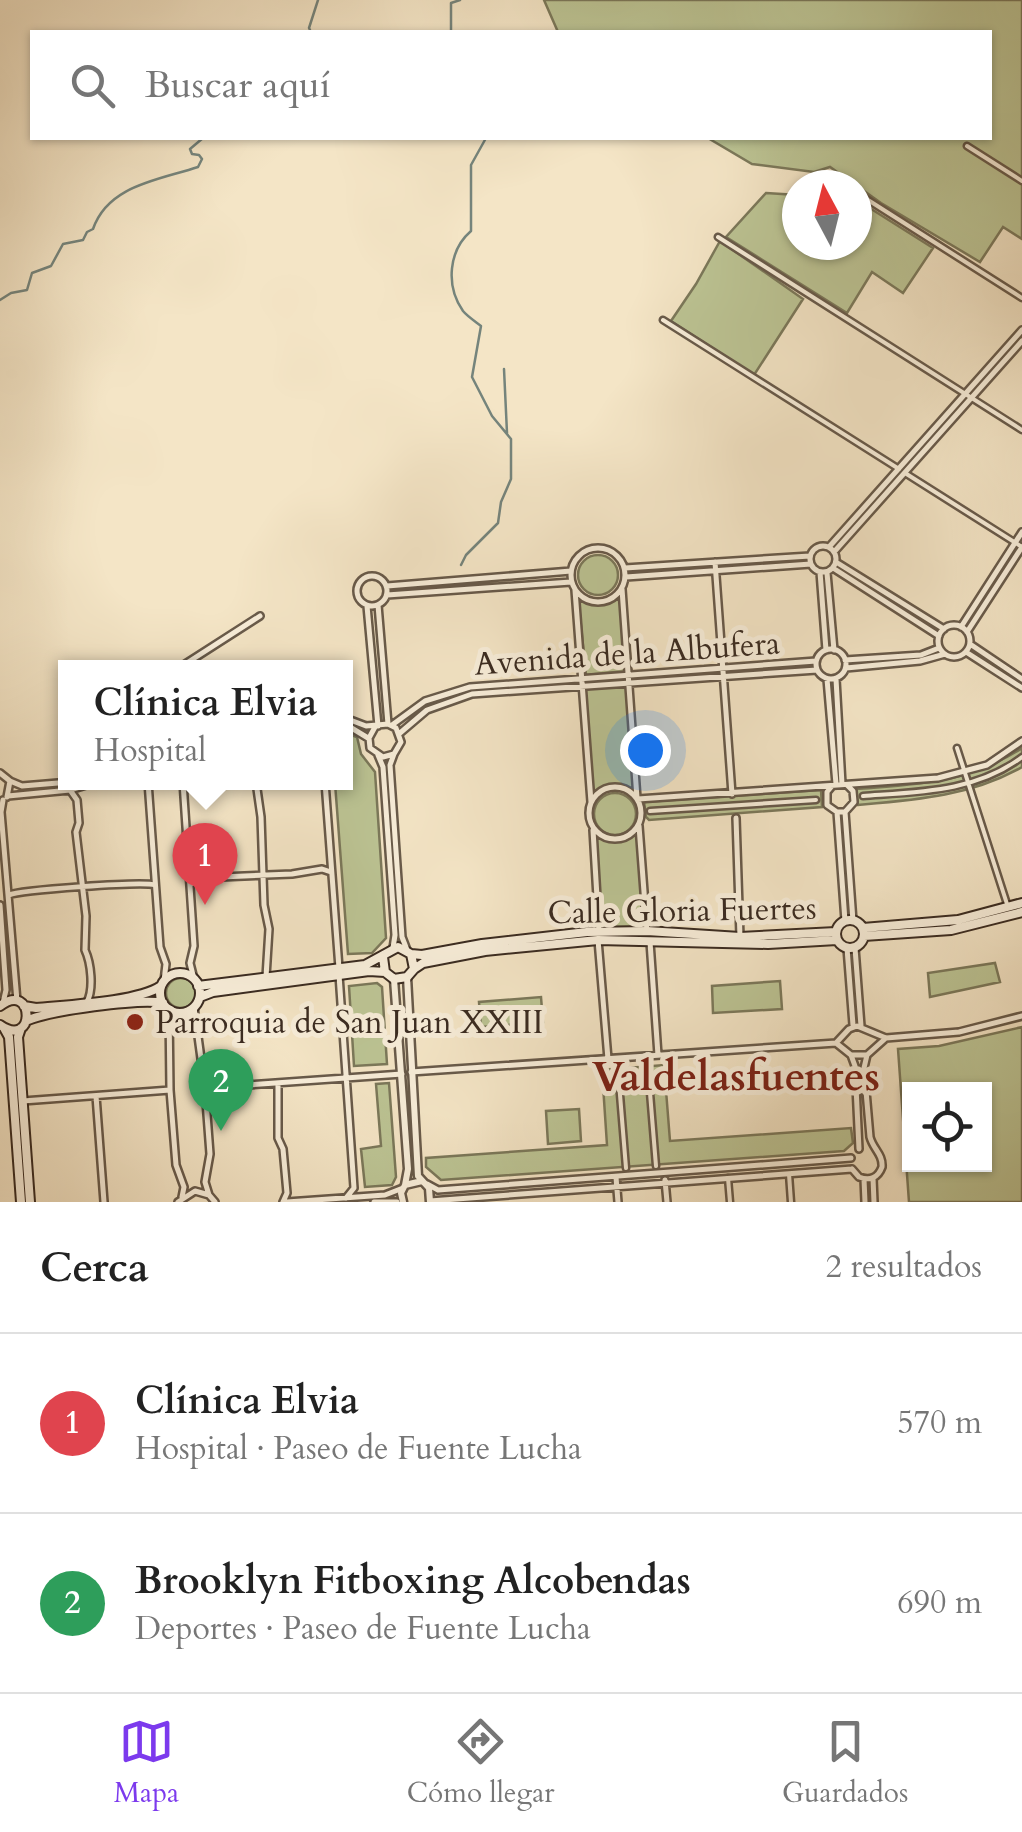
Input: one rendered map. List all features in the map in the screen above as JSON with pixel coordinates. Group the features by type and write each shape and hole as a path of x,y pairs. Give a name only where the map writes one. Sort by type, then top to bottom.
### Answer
{"main road":[{"name":"Calle Gloria Fuertes","path":"863,932 958,920 1022,904"},
{"name":"Calle Gloria Fuertes","path":"863,932 951,930 1022,912"},
{"path":"849,921 863,932 851,948 836,936 849,921"},
{"name":"Calle Gloria Fuertes","path":"648,935 742,944 836,936"},
{"name":"Calle Gloria Fuertes","path":"409,952 422,955 540,936 836,936"},
{"name":"Calle Gloria Fuertes","path":"411,973 423,963 599,936"},
{"path":"1,1005 20,1003 36,1008 147,994 179,973 196,982 338,972 385,972 394,979 411,973 409,952 393,948 384,958 338,972 213,992 200,997 186,1012 166,1006 131,1004 2,1026 9,1042 20,1202"},
{"path":"384,958 385,972"},
{"path":"196,982 200,997"},
{"path":"163,983 166,1006"},
{"path":"20,1003 24,1024 18,1037 30,1202"}],"street":[{"path":"967,146 1022,181"},
{"path":"872,203 1022,298"},
{"path":"718,237 1022,430"},
{"path":"663,320 1020,545"},
{"path":"839,785 827,679 817,670 816,661 826,650 832,549 1022,330"},
{"path":"968,396 1022,341"},
{"path":"964,629 1020,545 1022,532"},
{"path":"810,560 818,547 832,549"},
{"path":"575,590 581,597 598,602 616,596 626,577 625,568 614,553 596,548 579,555 571,572 608,1059"},
{"path":"625,568 810,560 944,629 964,629"},
{"path":"626,577 810,560"},
{"path":"715,562 732,794"},
{"path":"829,569 939,636"},
{"path":"829,569 834,650"},
{"path":"368,738 376,726 367,606 357,594 361,580 376,576 387,586 571,572"},
{"path":"387,594 572,582"},
{"path":"387,586 387,594 378,605 390,725"},
{"path":"622,589 658,1055"},
{"path":"367,606 378,605"},
{"path":"191,660 260,616"},
{"path":"944,629 939,636 939,648 945,654 954,657 966,652 970,644"},
{"path":"964,629 970,644 1022,679"},
{"path":"845,660 921,655 939,648"},
{"path":"826,650 834,650 845,660 846,668"},
{"path":"966,652 1022,688"},
{"path":"841,812 828,805 826,799 839,785 836,679 846,668 920,661 945,654"},
{"name":"Avenida de la Albufera","path":"628,679 816,661"},
{"name":"Avenida de la Albufera","path":"390,725 425,702 451,691 488,685 817,670"},
{"path":"827,679 836,679"},
{"name":"Avenida de la Albufera","path":"400,733 414,718 452,698 582,682"},
{"path":"353,722 390,725 400,733 400,747 390,766 402,934 409,952"},
{"path":"353,727 368,738 383,766 393,948"},
{"path":"591,802 602,790 617,786 637,798 938,778 987,764 1022,741"},
{"path":"957,748 1008,909"},
{"path":"378,755 394,754"},
{"path":"863,796 934,792 990,775 1022,757"},
{"path":"0,773 22,786 58,786"},
{"path":"10,781 1,812 20,1003"},
{"path":"839,785 853,791 854,802 841,812"},
{"path":"4,799 58,788"},
{"path":"72,790 77,800 76,832 85,950 89,958 91,992 86,1002"},
{"path":"149,790 160,947 166,964 163,983"},
{"path":"183,790 194,946 190,963 196,982"},
{"path":"257,790 269,928 269,969 265,978"},
{"path":"326,790 354,1188 346,1198"},
{"path":"650,811 816,800"},
{"path":"841,812 849,921"},
{"path":"733,820 742,935"},
{"path":"593,828 605,838 617,840 628,837 639,826"},
{"path":"190,885 198,878 331,872"},
{"path":"7,897 20,891 145,882 155,885"},
{"path":"0,905 6,990 1,1005"},
{"path":"851,948 862,1026"},
{"path":"851,948 853,1026"},
{"path":"374,1202 400,1202 408,1174 411,973"},
{"path":"394,979 418,1176 431,1192 430,1202 852,1169 864,1179 873,1178 883,1162 872,1148 864,1068 867,1054 886,1038"},
{"path":"166,1006 176,1165 184,1187 180,1199"},
{"path":"194,1007 210,1154 205,1182 215,1202"},
{"path":"836,1043 853,1026 862,1026 873,1035 886,1038 959,1032 1022,1016"},
{"path":"844,1034 845,1049"},
{"path":"873,1035 874,1046"},
{"path":"205,1088 836,1043 851,1055 855,1066 859,1149 852,1158 852,1169"},
{"path":"851,1055 867,1054"},
{"path":"647,1056 656,1166"},
{"path":"618,1058 626,1168"},
{"path":"278,1082 278,1138 283,1149 285,1202 364,1196 424,1183 438,1190 852,1158"},
{"path":"23,1101 170,1090"},
{"path":"96,1096 104,1202"},
{"path":"859,1149 872,1148"},
{"path":"665,1174 667,1202"},
{"path":"790,1174 792,1202"},
{"path":"616,1177 618,1202"},
{"path":"728,1178 730,1202"},
{"path":"873,1178 874,1202"},
{"path":"864,1179 865,1202"},
{"path":"354,1188 364,1196"},
{"path":"555,1190 556,1202"},
{"path":"180,1199 195,1191 209,1195"}],"green space":[{"path":"544,0 1022,0 1022,239 1003,227 980,262 872,197 872,170 798,170 752,164 711,140 992,140 992,30 557,30"},
{"path":"766,193 782,194 782,260 872,260 872,209 933,248 903,293 872,272 847,313 726,237"},
{"path":"720,241 803,299 754,375 671,321"},
{"path":"598,555 612,561 618,575 612,589 598,595 584,589 578,575 584,561"},
{"path":"620,593 626,671 586,675 578,596 600,603"},
{"path":"628,685 635,792 613,785 592,795 585,689"},
{"path":"353,736 375,772 386,938 372,953 348,954 336,790 353,790"},
{"path":"1022,748 1022,767 983,784 922,798 858,805 856,789 962,775"},
{"path":"821,790 822,807 649,820 644,802"},
{"path":"615,793 630,799 636,814 630,829 615,835 600,829 594,814 600,799"},
{"path":"637,831 644,927 602,927 595,834 616,842"},
{"path":"995,963 1000,982 930,997 928,973"},
{"path":"181,978 192,982 196,993 192,1004 181,1008 170,1004 166,993 170,982"},
{"path":"780,981 782,1009 713,1013 712,986"},
{"path":"377,983 382,987 387,1064 354,1066 349,986"},
{"path":"541,997 543,1022 481,1027 479,1002"},
{"path":"1022,1027 1022,1202 909,1202 907,1172 992,1172 992,1082 902,1082 902,1105 898,1049 939,1046"},
{"path":"664,1065 670,1141 851,1128 853,1143 844,1151 441,1180 426,1167 426,1158 607,1145 602,1070"},
{"path":"389,1083 396,1177 392,1185 365,1187 361,1149 381,1146 376,1084"},
{"path":"579,1109 581,1141 548,1144 546,1111"}],"waterway":[{"path":"310,30 318,0"},
{"path":"451,30 451,3 460,0"},
{"path":"0,300 27,290 32,273 51,266 63,244 83,240 100,214 123,193 198,167 202,159 190,149 201,140"},
{"path":"461,565 498,523 501,502 511,479 511,439 492,416 472,377 481,326 463,311 452,279 454,258 471,231 471,165 485,140"},
{"path":"504,369 507,433"}],"place":[{"name":"Clínica Elvia","path":"205,905"},
{"name":"Parroquia de San Juan XXIII","path":"135,1022"},
{"name":"Brooklyn Fitboxing Alcobendas","path":"221,1131"}],"district":[{"name":"Valdelasfuentes","path":"736,1075"}]}
